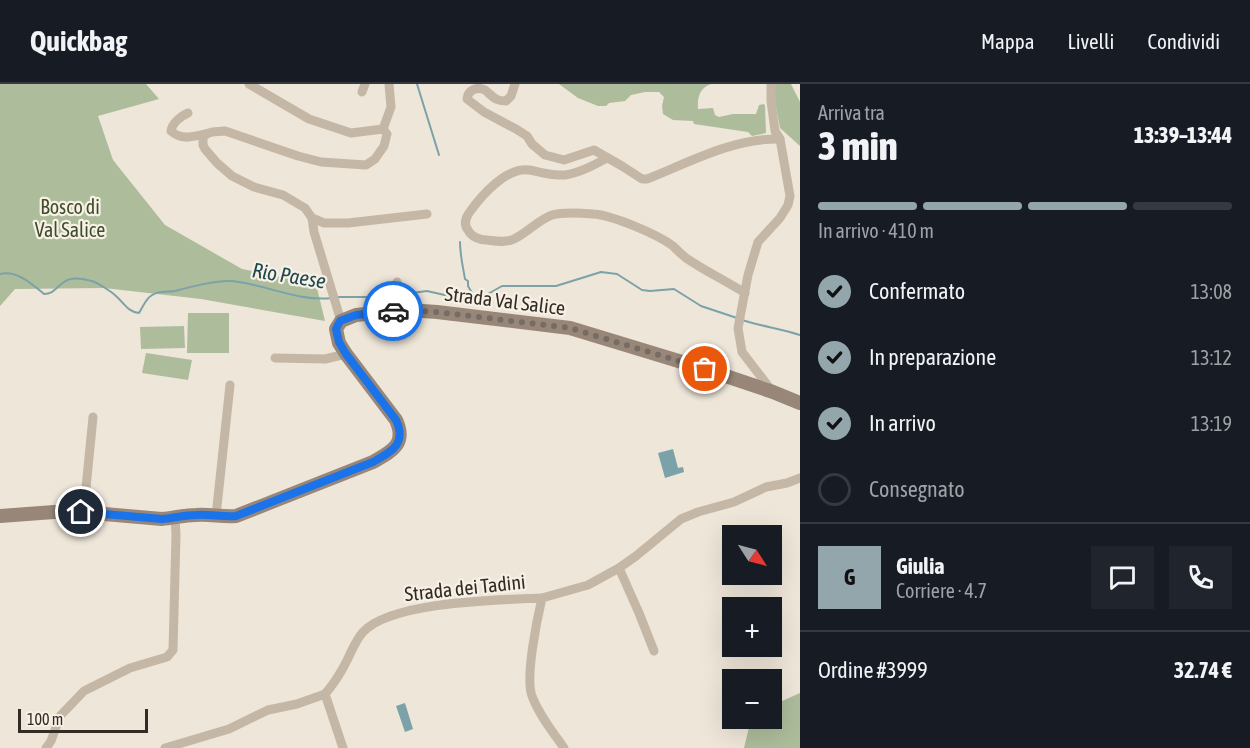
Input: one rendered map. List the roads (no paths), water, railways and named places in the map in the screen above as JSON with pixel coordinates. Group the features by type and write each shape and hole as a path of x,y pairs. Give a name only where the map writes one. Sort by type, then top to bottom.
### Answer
{"street":[{"path":"249,84 309,119 351,133 383,129"},
{"path":"383,129 391,107 389,84"},
{"path":"515,84 511,96 506,101 494,99 486,90 479,88 471,90 466,99 527,136 532,144 545,155 564,160 594,150 642,180 734,145 764,139 780,139"},
{"path":"771,84 775,131 780,139 790,196 780,218 758,242 751,262 738,328 742,352 773,392"},
{"path":"188,113 174,125 171,131 173,133 184,138 225,131 321,162 366,165 375,159 384,147 387,134 383,129"},
{"path":"0,516 81,512 141,518 175,518 193,515 236,516 373,462 398,444 401,431 396,420 339,342 336,329 340,321 312,218 305,208 292,199 254,187 232,176 205,149 202,141 206,134"},
{"path":"607,158 585,169 568,174 517,170 506,175 474,207 465,222 466,228 469,233 483,240 506,241 554,214 607,216 659,237 685,257 745,293"},
{"path":"312,218 324,223 348,223 427,214"},
{"name":"Strada Val Salice","path":"340,321 402,294 437,312 570,328 705,369 800,403"},
{"path":"275,358 325,359 346,354"},
{"path":"216,516 230,385"},
{"path":"81,512 85,498 93,417"},
{"name":"Strada dei Tadini","path":"325,694 344,667 351,649 362,633 378,621 429,607 542,598 588,585 636,556 681,519 734,502 766,487 800,478"},
{"path":"46,748 60,717 84,691 130,668 166,657 173,650 175,518"},
{"path":"619,568 654,651"},
{"name":"Strada dei Tadini","path":"542,598 536,623 530,691 564,748"},
{"path":"165,748 229,729 268,710 297,704 325,694 342,748"}],"water":[{"path":"673,449 678,468 683,467 684,472 665,478 658,453"},
{"path":"405,703 413,729 405,732 396,706"}],"waterway":[{"path":"417,84 439,155"},
{"path":"460,242 465,279 472,293 471,298"},
{"name":"Rio Paese","path":"404,294 427,291 479,299 502,286 556,286 601,272 617,274 642,290 674,289 701,306 737,318"},
{"name":"Rio Paese","path":"0,274 18,276 44,294 53,292 70,279 92,281 111,292 129,309 139,313 153,294 225,281 319,299 332,298"},
{"name":"Rio Paese","path":"338,297 398,295"},
{"name":"Rio Paese","path":"742,320 800,335"}],"park label":[{"name":"Bosco di Val Salice","path":"70,218"}]}
